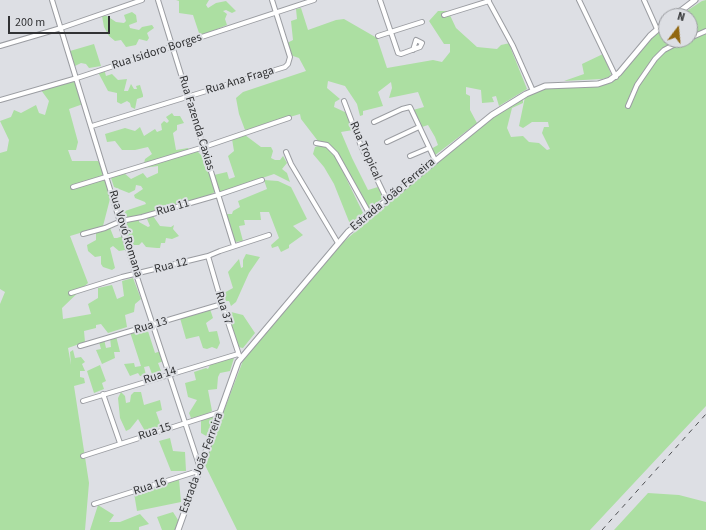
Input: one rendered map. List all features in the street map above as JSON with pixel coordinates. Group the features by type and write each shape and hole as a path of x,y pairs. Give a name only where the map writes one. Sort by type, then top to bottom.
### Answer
{"street":[{"name":"Rua Vovó Romana","path":"52,0 92,126 136,274 154,325 199,470"},
{"path":"0,46 61,28 142,0"},
{"name":"Rua Fazenda Caxias","path":"158,0 234,246"},
{"path":"272,0 276,12"},
{"name":"Rua Isidoro Borges","path":"0,100 77,78 314,0"},
{"path":"380,0 398,53 401,54 413,50"},
{"path":"579,0 616,77 640,46 658,29 644,0"},
{"path":"684,8 695,0"},
{"path":"444,15 488,1 500,21 533,90"},
{"name":"Rua Ana Fraga","path":"92,126 285,67 290,58 276,12"},
{"path":"378,36 422,22"},
{"path":"628,106 637,86 655,59 668,48"},
{"name":"Estrada João Ferreira","path":"178,530 240,355 338,243 369,213 492,115 533,90 555,85 598,84 616,77"},
{"name":"Rua Tropical","path":"344,101 361,146 387,200"},
{"path":"374,122 402,108 410,108 435,160"},
{"path":"73,187 204,147 289,118"},
{"path":"387,142 419,127"},
{"path":"316,143 327,145 336,154 369,213"},
{"path":"410,156 429,148"},
{"path":"286,152 291,164 338,243"},
{"name":"Rua 11","path":"83,234 105,228 121,221 142,217 218,195 262,180"},
{"name":"Rua 12","path":"71,293 136,274 208,256 269,235"},
{"name":"Rua 37","path":"208,256 222,304 240,355"},
{"name":"Rua 13","path":"80,346 222,304"},
{"name":"Rua 14","path":"83,401 169,373 240,355"},
{"path":"103,394 120,443"},
{"name":"Rua 15","path":"83,456 220,412"},
{"name":"Rua 16","path":"94,504 101,503 199,470"}],"green space":[{"path":"176,0 209,0 206,5 208,8 216,3 226,1 236,11 232,13 226,10 223,11 227,14 225,19 227,25 200,36 193,15 179,13 179,1"},
{"path":"706,0 706,406 590,530 237,530 204,463 244,358 341,244 436,162 495,115 523,98 523,103 512,108 507,128 511,137 523,136 529,142 539,143 547,150 550,149 542,133 544,127 549,127 548,122 532,122 523,128 519,126 525,97 540,90 558,87 609,83 620,76 642,46 658,32 658,48 698,48 698,8 691,8"},
{"path":"301,8 308,30 336,20 344,19 377,38 387,68 433,60 442,62 450,52 450,44 444,44 429,21 438,11 448,11 456,28 477,47 497,49 501,45 510,43 527,89 499,106 496,96 492,97 494,102 482,103 481,90 466,87 466,94 470,96 470,110 477,123 434,156 431,149 438,145 435,137 428,125 422,127 413,110 424,107 418,92 389,98 392,88 391,82 378,92 383,106 363,111 363,115 360,116 357,104 345,86 328,81 327,88 340,99 335,102 334,107 347,113 353,130 341,132 352,158 368,190 378,187 383,198 368,209 351,177 345,176 363,213 350,224 334,184 324,167 313,154 315,147 321,145 301,119 300,114 245,130 239,114 236,98 243,92 306,71 299,58 290,55 287,43 293,40 291,21 297,19 296,9"},
{"path":"132,12 136,15 137,22 129,25 130,28 139,30 142,27 152,25 154,28 147,33 149,38 147,41 139,39 136,45 126,47 121,40 115,41 109,36 104,27 102,16 107,16 116,22 124,23 126,21 124,15"},
{"path":"94,44 101,66 89,68 86,64 81,63 75,66 70,51"},
{"path":"603,54 611,74 609,77 602,79 564,81 584,74 582,64"},
{"path":"104,69 106,76 112,74 118,80 127,79 124,91 128,91 131,84 134,89 137,89 136,86 140,85 143,97 137,99 135,109 131,107 130,103 127,101 121,104 117,102 117,93 108,91 99,74 100,70"},
{"path":"76,80 83,104 69,109 78,142 76,150 68,150 72,161 98,161 102,165 111,195 103,226 70,236 88,283 62,308 63,319 91,314 88,304 98,298 98,288 112,285 117,299 124,296 122,281 133,278 141,299 135,304 134,312 125,315 127,327 108,333 101,324 96,325 96,328 84,331 85,342 68,348 71,365 70,352 73,350 75,358 81,357 85,362 82,364 85,371 80,371 80,377 84,378 85,383 74,386 89,483 85,530 0,530 0,304 5,292 0,289 0,153 7,151 9,140 0,121 11,117 14,110 21,113 36,105 39,113 45,115 49,101 41,90"},
{"path":"172,113 174,116 180,116 184,123 177,125 177,130 173,133 176,150 188,148 191,152 197,151 201,155 207,163 215,192 206,197 192,201 184,208 160,210 148,214 123,218 121,214 122,212 146,204 145,202 135,198 134,195 143,189 141,186 136,185 135,190 129,193 114,187 111,178 124,173 131,179 143,173 147,178 158,173 158,166 143,168 145,159 152,154 148,147 135,150 122,150 115,141 107,142 105,134 125,128 135,131 140,127 144,136 155,129 157,132 162,130 161,124 164,121 167,123 169,121 166,117"},
{"path":"245,135 261,147 271,147 273,151 271,158 280,160 283,156 287,163 282,169 287,173 290,182 274,174 218,193 214,175 227,172 229,179 235,177 228,156 234,151 232,139"},
{"path":"264,180 278,181 291,187 307,219 293,226 303,235 289,245 289,248 281,252 278,246 272,248 271,245 279,238 269,212 260,212 261,220 244,220 245,225 239,226 243,241 235,242 226,214 232,214 233,211 240,207 238,201 267,189"},
{"path":"149,216 153,216 160,226 171,227 174,225 173,229 179,236 172,239 166,238 165,243 161,243 160,248 146,247 142,242 139,245 129,243 126,244 127,248 125,250 119,251 113,246 110,248 115,268 112,270 103,267 101,264 101,256 95,257 88,251 87,245 96,240 96,231 110,228 114,238 117,238 126,235 123,222 139,219 139,222 148,227 150,226 147,219"},
{"path":"246,254 260,257 249,273 236,302 231,306 229,301 224,301 222,294 233,288 228,272 239,259 241,268 243,267 243,260"},
{"path":"210,309 213,318 206,323 209,332 217,331 220,343 217,349 212,347 207,349 203,348 199,336 186,339 180,318"},
{"path":"227,311 243,315 255,333 243,348 238,347"},
{"path":"147,328 155,353 161,351 164,361 158,363 161,371 152,374 149,366 144,367 146,375 140,376 138,373 130,376 124,364 134,363 135,367 141,366 130,332"},
{"path":"116,336 120,352 114,352 115,358 102,364 96,350 101,349 99,342 104,339 106,348 111,347 110,337"},
{"path":"234,358 230,371 220,373 218,377 217,389 208,390 212,411 202,416 191,418 189,413 197,400 188,397 185,383 196,380 194,372 206,368 208,369 211,363"},
{"path":"100,365 106,381 102,383 104,389 94,393 87,371"},
{"path":"121,392 125,396 126,403 130,402 131,395 134,392 141,392 144,405 160,400 162,410 156,412 161,426 145,431 138,419 130,429 126,431 120,418 118,398"},
{"path":"217,415 208,437 201,433 201,419"},
{"path":"170,438 173,451 185,452 186,471 171,471 159,441"},
{"path":"179,479 181,502 137,511 134,493"},
{"path":"648,493 679,495 706,502 706,530 614,530"},
{"path":"98,505 114,515 109,522 120,522 140,514 149,524 139,527 139,530 90,530"},
{"path":"173,512 180,523 177,530 162,530 157,517"}],"railway":[{"path":"602,530 706,414"}]}
